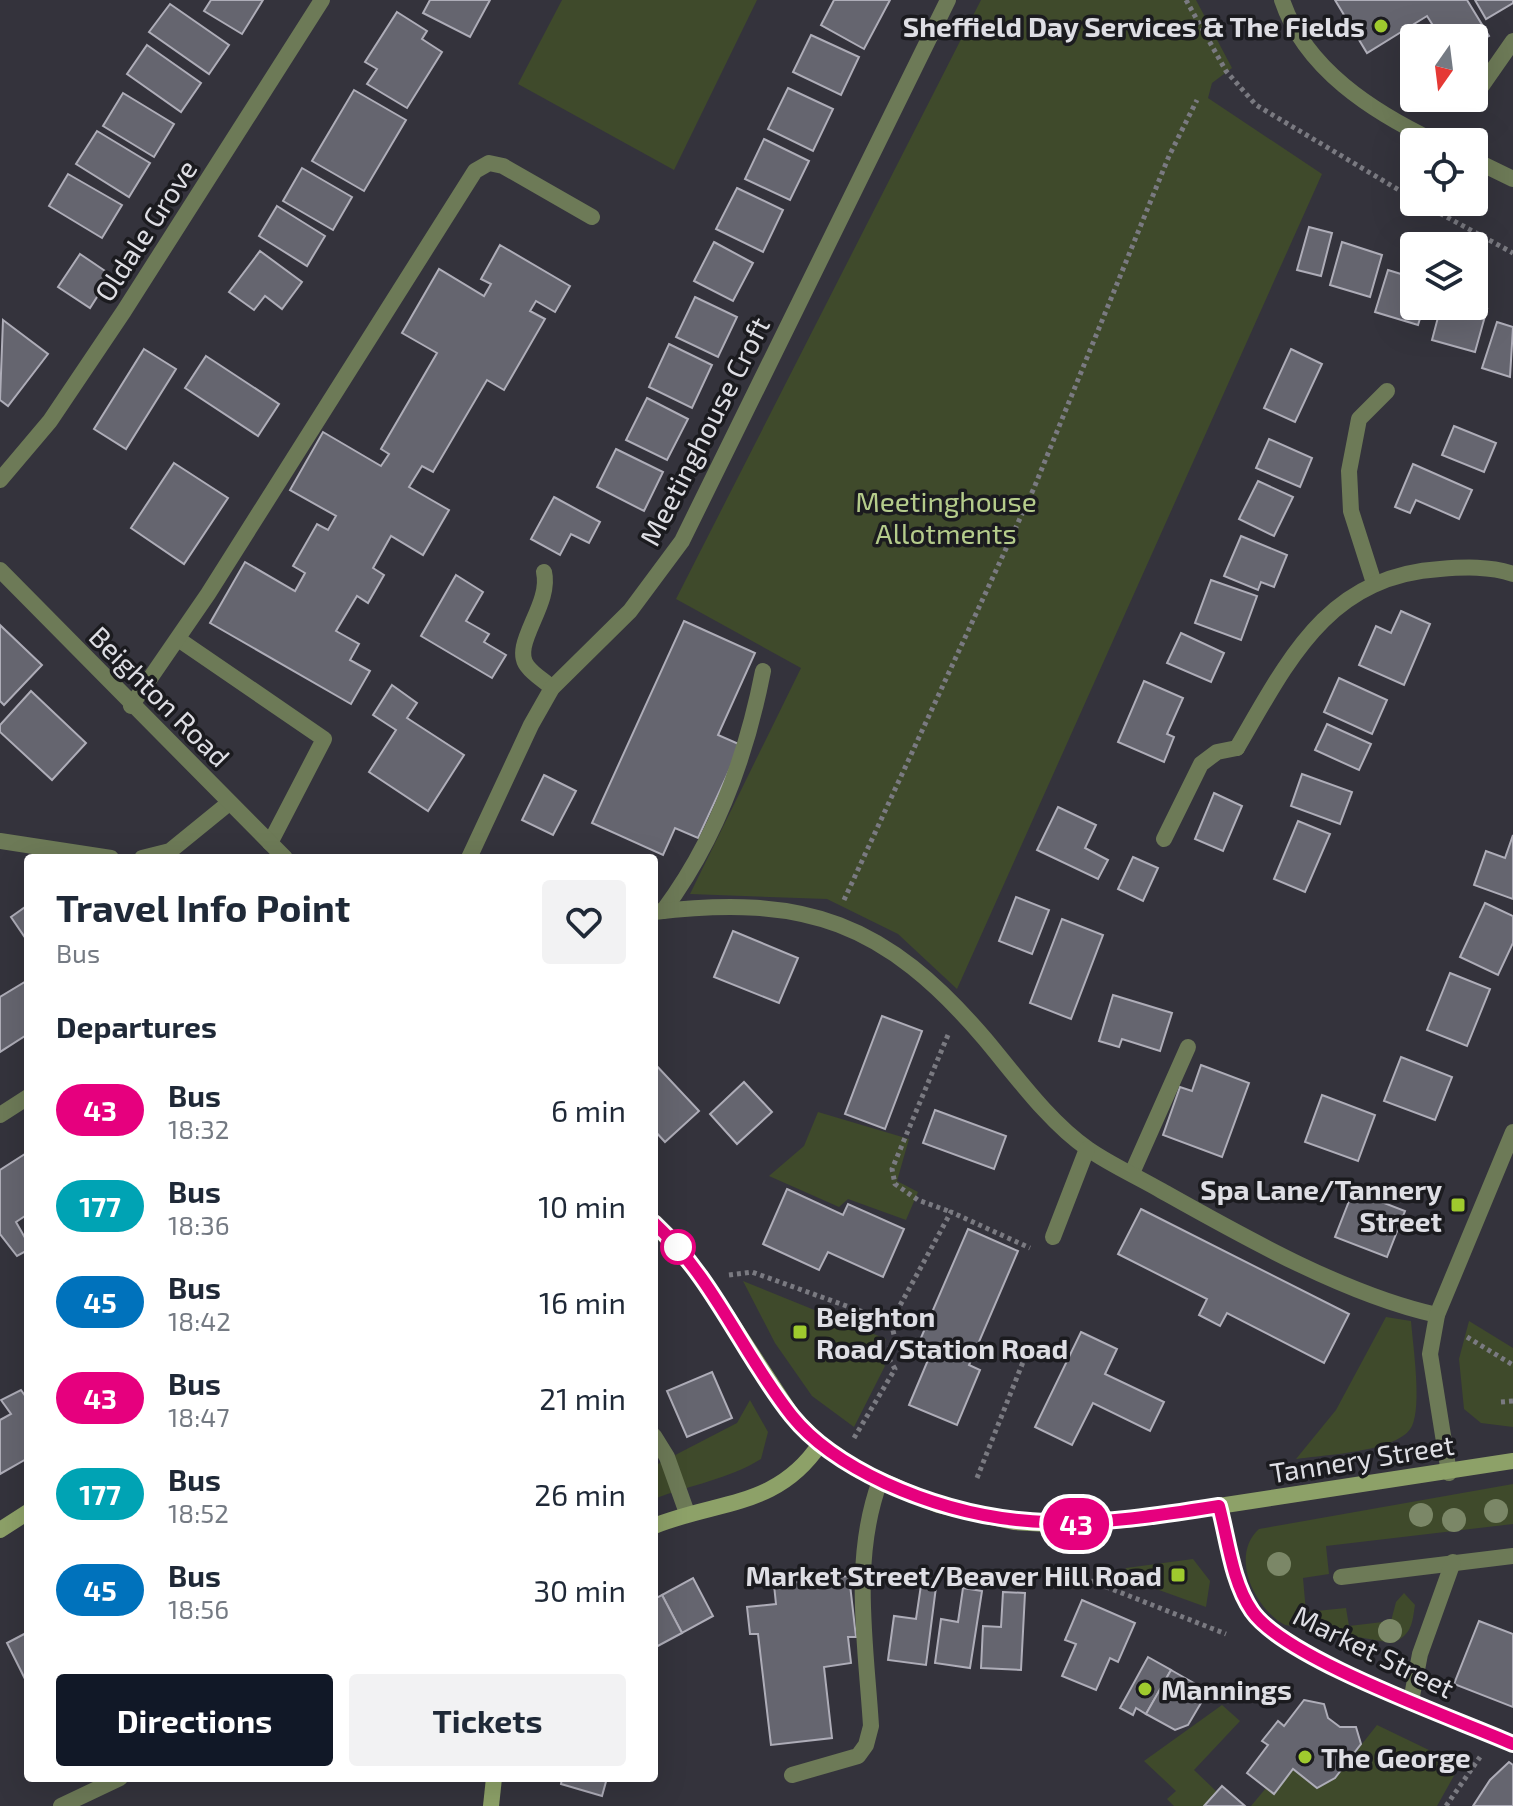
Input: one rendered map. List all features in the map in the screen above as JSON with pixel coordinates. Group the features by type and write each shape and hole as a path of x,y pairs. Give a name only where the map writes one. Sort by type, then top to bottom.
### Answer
{"main road":[{"path":"658,1228 702,1278 793,1417 820,1444 880,1481 938,1505 1014,1522 1079,1524 1219,1506"},
{"path":"658,1524 687,1513 763,1494 789,1481 820,1444"},
{"name":"Tannery Street","path":"1219,1506 1513,1461"},
{"path":"0,1530 24,1515"},
{"path":"491,1806 494,1782"}],"street":[{"name":"Oldale Grove","path":"0,480 67,397 322,0"},
{"name":"Meetinghouse Croft","path":"471,854 531,725 552,688 630,611 682,541 948,0"},
{"path":"1282,0 1291,28 1335,81 1413,128"},
{"path":"1488,77 1513,41"},
{"path":"131,706 178,639 462,186 475,171 489,163 503,166 592,217"},
{"path":"1488,167 1513,179"},
{"path":"1374,583 1351,511 1349,471 1359,419 1387,391"},
{"path":"1164,839 1201,764 1217,752 1237,748 1284,666 1321,619 1374,583 1421,570 1468,567 1513,574"},
{"name":"Beighton Road","path":"0,570 131,706 281,854"},
{"path":"544,572 547,586 526,636 522,658 527,667 552,688"},
{"path":"178,639 324,739 270,843"},
{"path":"659,912 709,840 745,751 763,671"},
{"path":"158,854 170,851 229,803"},
{"path":"0,841 85,854"},
{"path":"659,912 752,907 813,914 885,947 966,1017 1044,1107 1087,1149 1263,1245 1397,1307 1437,1315"},
{"path":"1132,1173 1188,1047"},
{"path":"0,1115 24,1100"},
{"path":"1449,1473 1431,1374 1430,1354 1437,1315 1513,1132"},
{"path":"1053,1237 1087,1149"},
{"path":"658,1442 667,1457 687,1513"},
{"path":"792,1775 858,1756 866,1745 871,1726 862,1575 865,1536 880,1481"},
{"name":"Market Street","path":"1219,1506 1238,1583 1252,1612 1273,1631 1312,1655 1513,1744"},
{"path":"1341,1577 1513,1556"},
{"path":"1411,1701 1420,1654 1453,1562"},
{"path":"61,1806 112,1782"}],"path":[{"path":"1186,0 1226,71 1256,105 1400,191"},
{"path":"836,922 877,823 1034,488 1169,156 1197,100"},
{"path":"1445,216 1513,253"},
{"path":"966,1017 944,1040 892,1169 895,1184 918,1200 951,1212 1028,1249 1053,1237"},
{"path":"841,1458 895,1369 886,1354 895,1339 891,1322 951,1212"},
{"path":"702,1278 752,1272 891,1322"},
{"path":"1467,1337 1513,1365"},
{"path":"977,1478 1025,1357"},
{"path":"1501,1402 1513,1401"},
{"path":"1076,1575 1226,1634"},
{"path":"1446,1806 1492,1735"}],"green space":[{"path":"562,0 757,0 674,170 518,84"},
{"name":"Meetinghouse Allotments","path":"981,0 1196,0 1232,68 1212,83 1208,98 1322,174 957,989 898,934 827,899 690,894 801,668 676,599"},
{"path":"818,1112 909,1139 897,1181 918,1192 906,1220 848,1199 839,1207 769,1176 804,1146"},
{"path":"743,1281 886,1339 878,1354 885,1366 854,1427 812,1396 775,1343"},
{"path":"1386,1317 1411,1321 1417,1390 1412,1426 1405,1435 1377,1447 1296,1459 1336,1410"},
{"path":"1469,1321 1513,1348 1513,1427 1481,1423 1464,1409 1459,1359"},
{"path":"750,1400 768,1432 761,1459 723,1477 658,1498 658,1464 737,1423"},
{"path":"1513,1484 1513,1524 1326,1546 1329,1574 1303,1578 1306,1612 1346,1608 1349,1626 1391,1621 1396,1602 1404,1593 1415,1605 1413,1618 1408,1632 1393,1643 1285,1625 1264,1607 1250,1581 1246,1553 1250,1540 1259,1529"},
{"path":"1193,1559 1210,1581 1206,1607 1123,1577 1126,1568"},
{"path":"1222,1705 1240,1721 1194,1770 1217,1792 1204,1806 1174,1806 1167,1799 1176,1791 1144,1761"},
{"path":"1377,1725 1460,1765 1437,1806 1251,1806 1266,1788 1274,1794 1293,1769 1317,1788 1335,1778"}],"building":[{"path":"211,0 263,0 242,34 204,11"},
{"path":"430,0 490,0 470,37 423,13"},
{"path":"834,0 890,0 864,49 821,25"},
{"name":"Sheffield Day Services & The Fields","path":"1335,0 1467,0 1482,24 1432,24 1427,16 1414,24 1400,24 1400,33 1367,53"},
{"path":"1475,0 1513,0 1513,3 1486,19"},
{"path":"170,4 229,45 209,74 149,32"},
{"path":"397,12 427,31 422,39 442,52 407,108 367,84 377,69 365,62"},
{"path":"811,35 859,57 841,95 793,72"},
{"path":"147,45 201,83 181,112 127,74"},
{"path":"788,88 833,109 813,151 768,129"},
{"path":"354,90 406,120 364,191 312,161"},
{"path":"123,93 174,124 154,157 103,126"},
{"path":"97,131 150,163 129,197 76,164"},
{"path":"764,139 809,161 790,200 745,179"},
{"path":"302,168 352,197 333,230 283,201"},
{"path":"68,174 122,205 102,238 49,206"},
{"path":"737,188 783,210 763,252 716,229"},
{"path":"277,206 325,236 307,266 259,236"},
{"path":"1309,227 1332,233 1321,276 1297,270"},
{"path":"714,242 753,263 733,301 694,281"},
{"path":"1342,242 1382,255 1370,297 1330,285"},
{"path":"500,245 570,286 555,312 536,301 530,311 545,319 504,390 487,380 433,472 422,466 409,487 449,510 423,555 391,536 373,568 384,575 368,603 357,596 336,631 359,644 350,660 370,671 351,704 210,623 245,562 295,591 305,573 293,566 317,524 328,530 336,516 290,490 323,432 381,466 389,454 381,449 437,353 402,333 439,269 484,296 491,284 481,279"},
{"path":"260,251 302,282 282,309 265,296 254,310 229,292"},
{"path":"80,254 111,275 90,308 58,287"},
{"path":"1388,270 1400,274 1400,320 1375,312"},
{"path":"695,297 737,317 718,357 676,337"},
{"path":"3,320 48,354 8,406 0,400"},
{"path":"1401,320 1420,320 1418,325"},
{"path":"1437,320 1484,320 1475,352 1432,340"},
{"path":"1497,322 1513,327 1510,377 1482,368"},
{"path":"669,344 712,365 692,408 649,387"},
{"path":"144,349 176,369 126,449 94,429"},
{"path":"1291,349 1322,364 1295,422 1264,408"},
{"path":"206,356 279,404 258,436 185,388"},
{"path":"647,398 688,419 667,460 626,440"},
{"path":"1454,426 1496,443 1484,472 1442,455"},
{"path":"1269,439 1312,458 1300,487 1256,468"},
{"path":"616,449 663,472 644,511 597,487"},
{"path":"174,463 228,498 184,564 131,528"},
{"path":"1413,464 1472,490 1459,519 1416,500 1410,513 1395,507"},
{"path":"1258,481 1293,497 1274,536 1239,519"},
{"path":"554,497 600,522 589,543 571,534 560,555 531,539"},
{"path":"1241,536 1287,555 1274,587 1261,582 1258,590 1224,576"},
{"path":"456,575 483,592 466,621 489,634 484,642 506,655 492,678 421,636"},
{"path":"1211,580 1257,596 1241,640 1195,623"},
{"path":"1401,611 1430,624 1404,685 1359,665 1376,626 1391,633"},
{"path":"684,621 755,653 718,735 741,745 698,838 675,828 663,855 592,823"},
{"path":"0,625 42,665 4,705 0,701"},
{"path":"1181,633 1224,653 1211,682 1167,663"},
{"path":"1339,678 1387,700 1372,734 1324,712"},
{"path":"1144,681 1183,698 1167,734 1174,737 1164,762 1118,742"},
{"path":"392,685 417,703 407,718 464,755 428,811 369,772 396,730 373,715"},
{"path":"31,691 86,743 52,780 0,732 0,725"},
{"path":"1327,724 1371,744 1359,770 1315,750"},
{"path":"1302,774 1352,792 1340,824 1291,806"},
{"path":"544,775 576,791 553,835 522,820"},
{"path":"1214,793 1242,806 1223,851 1195,839"},
{"path":"1058,807 1096,825 1085,848 1108,860 1098,879 1037,850"},
{"path":"1298,821 1330,834 1305,892 1274,879"},
{"path":"1513,835 1513,899 1474,885 1486,851 1505,858"},
{"path":"1133,857 1158,868 1143,901 1118,889"},
{"path":"1016,897 1049,910 1032,954 999,941"},
{"path":"1485,903 1513,916 1513,943 1498,975 1460,957"},
{"path":"24,908 24,936 11,917"},
{"path":"1062,919 1103,935 1071,1019 1030,1003"},
{"path":"733,931 798,958 779,1003 714,977"},
{"path":"1450,973 1490,989 1467,1046 1427,1030"},
{"path":"24,982 24,1037 0,1052 0,997"},
{"path":"1113,995 1172,1013 1160,1051 1122,1039 1119,1047 1099,1041"},
{"path":"882,1016 922,1031 885,1129 845,1114"},
{"path":"1401,1057 1452,1077 1435,1120 1384,1101"},
{"path":"1201,1065 1249,1083 1222,1157 1163,1135 1180,1087 1192,1091"},
{"path":"658,1067 699,1111 665,1142 658,1134"},
{"path":"744,1082 772,1112 737,1144 710,1114"},
{"path":"1322,1095 1375,1115 1358,1161 1305,1142"},
{"path":"935,1110 1006,1136 994,1169 923,1143"},
{"path":"24,1155 24,1217 16,1222 24,1236 24,1252 17,1256 0,1234 0,1170"},
{"path":"787,1189 843,1215 848,1204 904,1229 883,1277 828,1252 819,1270 763,1244"},
{"path":"1353,1191 1405,1211 1387,1257 1335,1237"},
{"path":"1141,1209 1349,1314 1324,1363 1227,1313 1220,1326 1199,1315 1207,1299 1118,1254"},
{"path":"968,1229 1018,1251 969,1365 980,1370 957,1425 909,1405 931,1353 917,1347"},
{"path":"1081,1332 1117,1349 1105,1374 1164,1402 1150,1431 1093,1403 1072,1445 1035,1427"},
{"path":"712,1372 732,1418 687,1437 667,1391"},
{"path":"21,1390 24,1394 24,1460 0,1474 0,1420 11,1414 1,1400"},
{"path":"849,1576 856,1637 848,1637 851,1663 824,1667 832,1738 771,1745 758,1634 750,1634 747,1607 776,1604 774,1585"},
{"path":"693,1578 713,1616 682,1633 662,1595"},
{"path":"921,1585 936,1587 926,1665 888,1660 894,1616 916,1619"},
{"path":"963,1588 982,1591 970,1668 935,1663 941,1619 958,1622"},
{"path":"1003,1592 1025,1593 1021,1670 981,1668 983,1626 1001,1627"},
{"path":"662,1595 682,1633 658,1646 658,1597"},
{"path":"1082,1600 1135,1623 1118,1662 1110,1658 1096,1690 1062,1676 1076,1644 1065,1640"},
{"path":"1479,1621 1513,1634 1513,1707 1454,1684"},
{"path":"24,1634 24,1677 7,1643"},
{"name":"Mannings","path":"1148,1657 1171,1670 1146,1714 1136,1708 1133,1715 1120,1708"},
{"path":"1171,1670 1208,1691 1188,1725 1175,1730 1146,1714"},
{"name":"The George","path":"1304,1700 1324,1704 1328,1718 1340,1727 1356,1727 1361,1744 1335,1778 1317,1788 1293,1769 1274,1794 1247,1773 1268,1745 1262,1741 1278,1721 1284,1726"},
{"path":"1509,1762 1513,1765 1513,1806 1473,1806 1490,1780"},
{"path":"561,1782 606,1782 602,1796"},
{"path":"1222,1786 1245,1806 1204,1806"}],"bus line":[{"name":"43","path":"658,1227 702,1278 793,1417 820,1444 860,1471 938,1505 1014,1522 1065,1525 1134,1519 1219,1506 1238,1583 1252,1612 1273,1631 1356,1677 1513,1744"}],"place":[{"name":"Sheffield Day Services & The Fields","path":"1381,26"},
{"name":"Spa Lane/Tannery Street","path":"1458,1205"},
{"name":"Beighton Road/Station Road","path":"800,1332"},
{"name":"Market Street/Beaver Hill Road","path":"1178,1575"},
{"name":"Mannings","path":"1145,1689"},
{"name":"The George","path":"1305,1757"}]}
